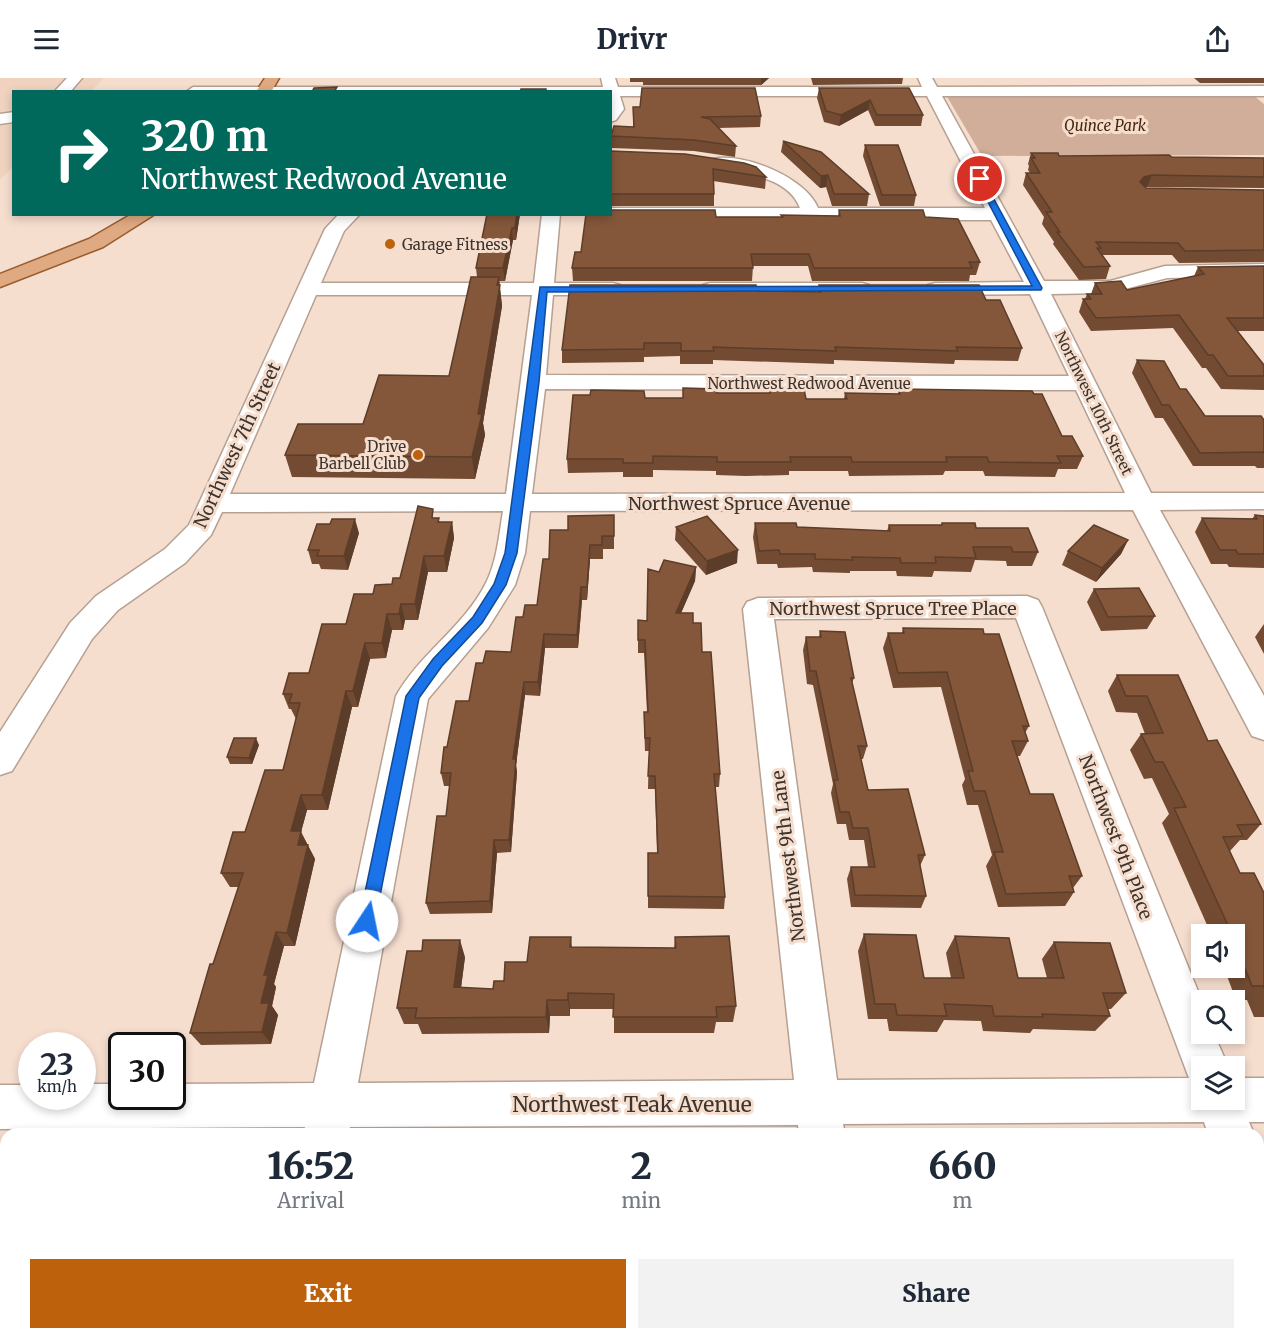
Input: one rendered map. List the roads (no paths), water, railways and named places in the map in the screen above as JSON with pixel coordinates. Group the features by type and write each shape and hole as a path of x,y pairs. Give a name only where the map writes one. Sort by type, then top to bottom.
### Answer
{"main road":[{"path":"0,281 96,243 143,216"}],"street":[{"path":"63,90 75,78"},
{"path":"1081,78 1092,90"},
{"path":"1242,78 1261,93"},
{"path":"511,90 610,84 787,97 928,84 1261,93"},
{"name":"Northwest 10th Street","path":"928,84 1038,288 1142,501 1264,727"},
{"path":"612,92 616,109 612,114"},
{"path":"706,161 764,173 789,184 804,198 811,214"},
{"path":"612,214 998,214"},
{"name":"Northwest 7th Street","path":"0,762 81,630 107,603 175,556 201,529 335,229 349,216"},
{"path":"329,1120 412,696 477,620 500,585 511,553 534,382 551,216"},
{"path":"920,289 1110,287 1139,281 1165,272 1264,270"},
{"path":"308,289 638,289"},
{"path":"685,289 885,289"},
{"name":"Northwest Redwood Avenue","path":"534,382 1083,383"},
{"name":"Northwest Spruce Avenue","path":"213,503 1264,501"},
{"name":"Northwest Spruce Tree Place","path":"758,609 1027,607"},
{"name":"Northwest 9th Place","path":"1027,607 1202,1056"},
{"name":"Northwest 9th Lane","path":"758,609 820,1118"},
{"name":"Northwest Teak Avenue","path":"1245,1100 1264,1100"},
{"name":"Northwest Teak Avenue","path":"0,1107 329,1120 820,1118 1191,1101"},
{"path":"1222,1110 1229,1128"}],"place":[{"name":"Garage Fitness","path":"390,244"},
{"name":"Drive Barbell Club","path":"418,455"}],"park label":[{"name":"Quince Park","path":"1105,125"}]}
